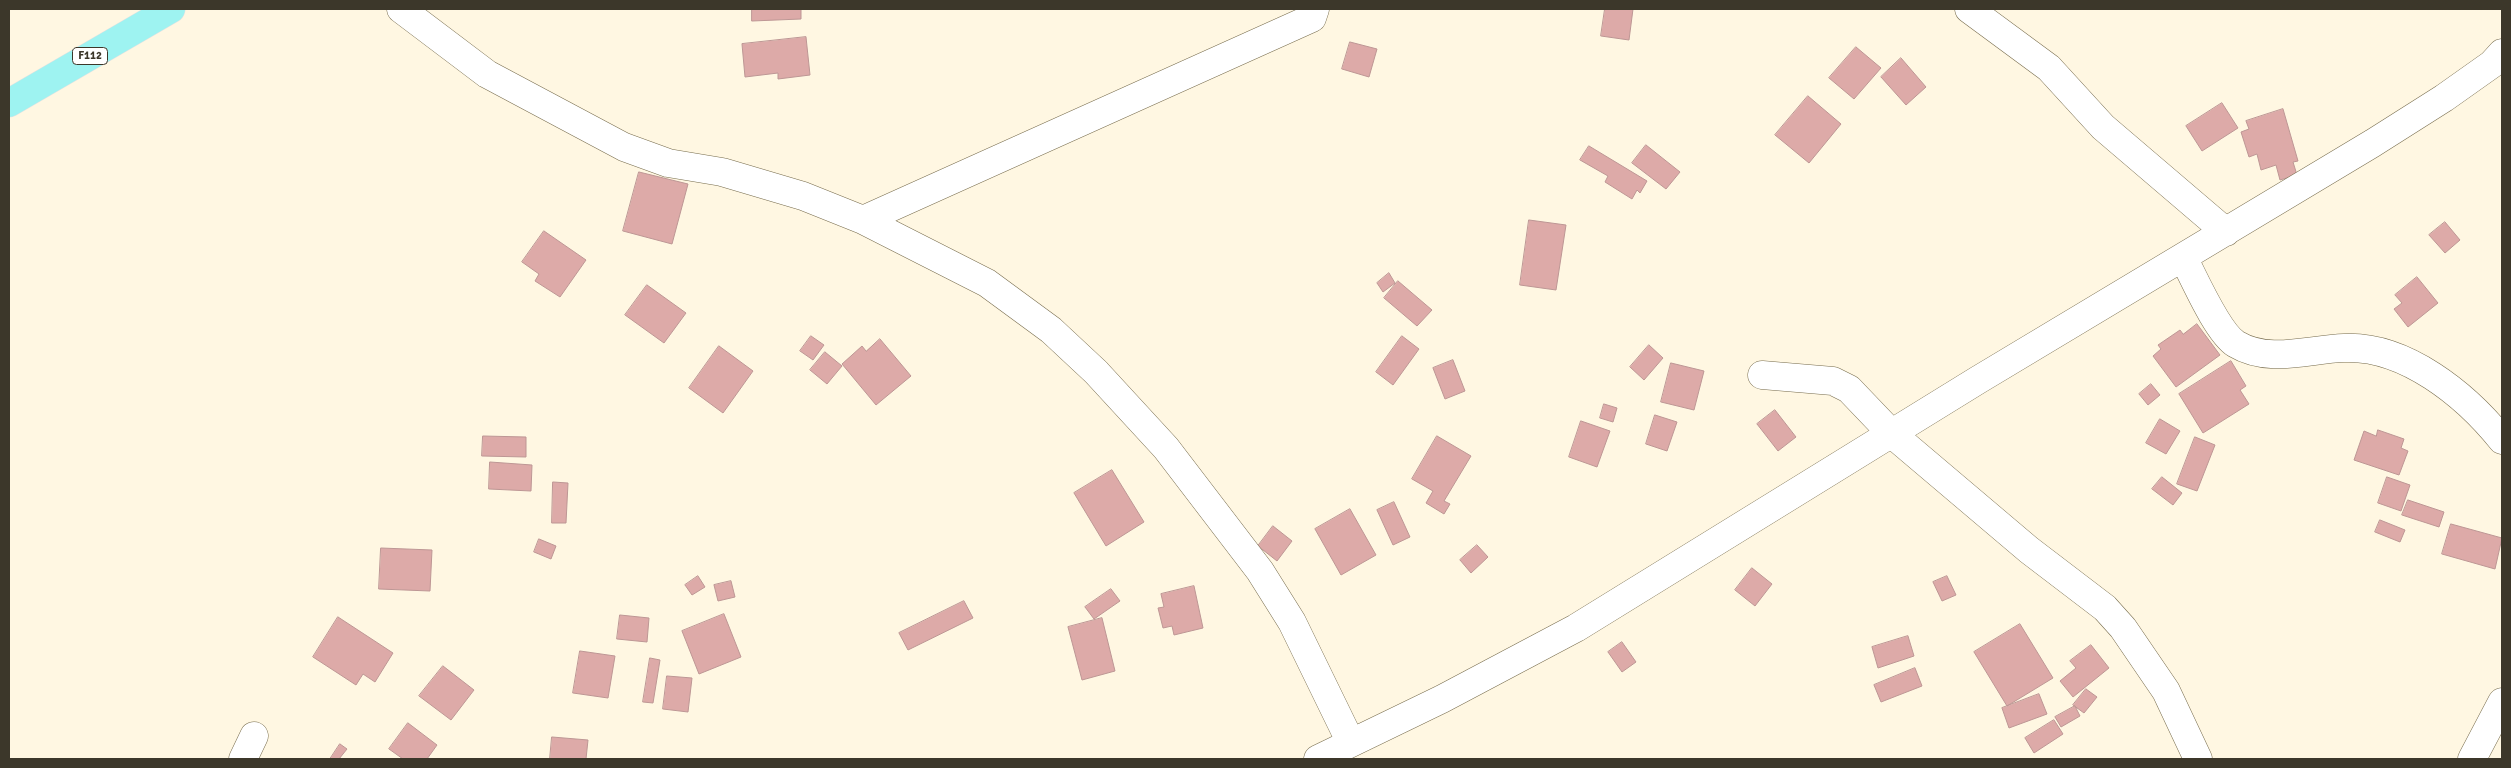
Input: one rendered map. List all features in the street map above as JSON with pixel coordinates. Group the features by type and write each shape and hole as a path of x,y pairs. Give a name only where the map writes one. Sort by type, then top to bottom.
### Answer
{"main road":[{"name":"F112","path":"9,103 171,9"}],"street":[{"path":"401,9 487,74 624,147 668,163 722,172 794,193 863,220 987,283 1051,330 1096,372 1166,448 1260,571 1296,630 1351,743"},
{"path":"863,220 1312,18 1314,9"},
{"path":"1969,9 2049,68 2103,127 2226,232"},
{"path":"1318,759 1442,699 1576,628 2444,98 2492,64 2502,53"},
{"path":"2183,257 2219,325 2235,344 2254,352 2273,354 2304,354 2343,348 2369,349 2392,356 2433,376 2466,401 2502,440"},
{"path":"1762,375 1832,381 1849,389 1892,434 2029,550 2105,608 2123,628 2166,691 2198,759"},
{"path":"2472,759 2502,702"}],"building":[{"path":"752,9 801,9 801,19 752,21"},
{"path":"1605,9 1633,9 1629,40 1601,36"},
{"path":"806,37 810,75 778,79 778,73 745,77 742,44"},
{"path":"1350,42 1377,49 1369,77 1342,69"},
{"path":"1856,47 1881,68 1854,99 1829,78"},
{"path":"1901,58 1926,87 1906,105 1881,77"},
{"path":"1808,96 1841,124 1809,163 1775,135"},
{"path":"2222,103 2238,128 2202,151 2186,126"},
{"path":"2283,109 2298,161 2293,162 2297,175 2280,180 2276,165 2261,170 2257,154 2249,157 2241,132 2249,129 2246,121"},
{"path":"1646,145 1680,172 1666,189 1632,163"},
{"path":"1589,146 1647,181 1640,193 1637,190 1632,199 1605,182 1608,176 1580,160"},
{"path":"639,172 688,184 672,244 623,231"},
{"path":"1529,220 1566,225 1556,290 1520,285"},
{"path":"2445,222 2460,240 2445,253 2429,235"},
{"path":"544,231 586,260 560,297 535,281 539,274 522,262"},
{"path":"1389,273 1395,283 1383,292 1377,283"},
{"path":"2417,277 2438,303 2408,327 2394,309 2402,303 2395,295"},
{"path":"1398,281 1432,310 1417,326 1384,298"},
{"path":"647,285 686,313 664,343 625,315"},
{"path":"2197,324 2220,355 2176,387 2153,356 2161,349 2158,345 2180,330 2183,334"},
{"path":"811,336 824,345 813,360 800,351"},
{"path":"1402,336 1419,349 1393,385 1376,372"},
{"path":"880,339 911,376 876,405 842,364 862,346 866,351"},
{"path":"1649,345 1663,358 1644,380 1630,367"},
{"path":"719,346 753,371 723,413 689,388"},
{"path":"825,352 842,366 827,384 810,370"},
{"path":"1453,360 1465,391 1445,399 1433,368"},
{"path":"2231,361 2246,386 2240,390 2249,404 2203,433 2179,394"},
{"path":"1671,363 1704,371 1694,410 1661,402"},
{"path":"2151,384 2160,395 2148,405 2139,394"},
{"path":"1604,404 1617,408 1613,422 1600,418"},
{"path":"1775,410 1796,437 1778,451 1757,424"},
{"path":"1655,415 1677,422 1667,451 1646,444"},
{"path":"2160,419 2180,431 2166,454 2146,443"},
{"path":"1581,421 1610,431 1597,467 1569,457"},
{"path":"2378,430 2404,439 2401,448 2408,451 2399,475 2354,460 2364,431 2376,436"},
{"path":"483,436 526,437 526,457 482,456"},
{"path":"1437,436 1471,456 1444,501 1450,504 1444,514 1426,503 1433,491 1412,479"},
{"path":"2195,437 2215,445 2197,491 2177,484"},
{"path":"490,462 532,465 531,491 489,489"},
{"path":"1112,470 1144,522 1106,546 1074,493"},
{"path":"2162,477 2182,493 2173,505 2152,489"},
{"path":"2387,477 2410,485 2401,511 2378,503"},
{"path":"553,482 568,483 566,523 552,523"},
{"path":"2408,500 2444,512 2439,527 2402,515"},
{"path":"1394,502 1410,537 1393,545 1377,510"},
{"path":"1350,509 1376,555 1341,575 1315,529"},
{"path":"2380,520 2405,530 2400,542 2375,532"},
{"path":"2451,524 2502,538 2495,569 2442,554"},
{"path":"1273,526 1292,541 1277,561 1258,546"},
{"path":"539,539 556,546 551,559 534,552"},
{"path":"1477,545 1488,557 1471,573 1460,560"},
{"path":"381,548 432,550 430,591 379,589"},
{"path":"1752,568 1772,584 1755,606 1735,590"},
{"path":"698,576 705,587 692,595 685,585"},
{"path":"1947,576 1956,595 1942,601 1933,582"},
{"path":"731,581 735,597 718,601 714,585"},
{"path":"1194,586 1203,628 1174,635 1172,626 1163,628 1158,608 1164,607 1161,594"},
{"path":"1111,589 1120,601 1094,619 1085,607"},
{"path":"964,601 973,618 908,650 899,633"},
{"path":"724,614 741,657 699,674 682,631"},
{"path":"620,615 649,618 647,642 617,639"},
{"path":"338,617 393,653 375,682 363,674 356,685 313,657"},
{"path":"1102,618 1115,671 1082,680 1068,627"},
{"path":"2020,624 2053,678 2007,706 1974,652"},
{"path":"1908,636 1914,656 1878,668 1872,647"},
{"path":"1622,642 1636,662 1622,672 1608,652"},
{"path":"2091,645 2109,668 2073,697 2060,681 2076,668 2070,661"},
{"path":"580,651 615,656 608,698 573,693"},
{"path":"650,658 660,660 653,703 643,702"},
{"path":"443,666 474,690 451,720 419,696"},
{"path":"1915,668 1922,686 1881,702 1874,685"},
{"path":"667,676 692,678 688,712 663,709"},
{"path":"2086,689 2097,697 2084,713 2073,705"},
{"path":"2039,694 2047,714 2009,728 2002,708"},
{"path":"2075,706 2080,716 2061,727 2055,717"},
{"path":"2054,720 2063,734 2034,753 2025,738"},
{"path":"408,723 437,745 427,759 403,759 389,749"},
{"path":"552,737 588,740 586,759 550,759"},
{"path":"340,744 347,749 339,759 330,759"}]}
